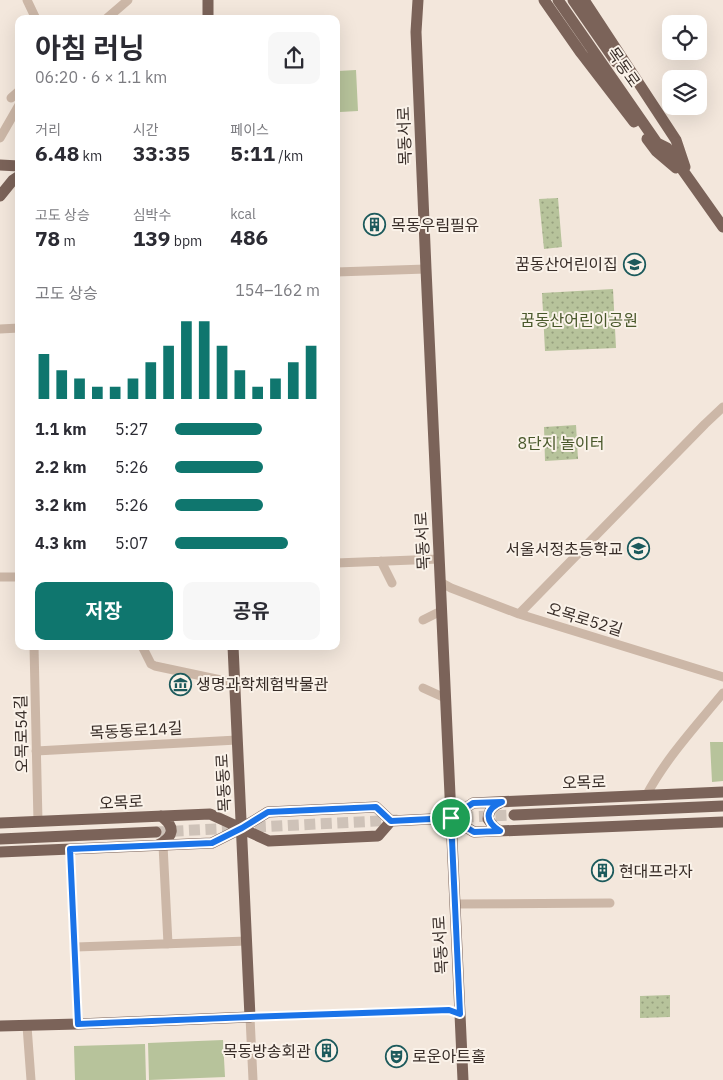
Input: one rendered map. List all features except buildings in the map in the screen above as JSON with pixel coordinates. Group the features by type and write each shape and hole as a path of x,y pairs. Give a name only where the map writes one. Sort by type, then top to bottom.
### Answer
{"main road":[{"path":"208,0 208,15"},
{"name":"목동서로","path":"418,0 416,32 463,1080"},
{"path":"544,0 581,53 656,151 689,178"},
{"name":"목동로","path":"558,0 657,143 668,148"},
{"name":"목동로","path":"573,0 667,136 668,148 723,227"},
{"path":"584,0 676,140 689,178"},
{"path":"0,165 15,166"},
{"path":"0,196 15,179"},
{"name":"목동동로","path":"233,650 250,1017"},
{"name":"오목로","path":"451,818 473,803 723,792"},
{"path":"500,831 488,819 494,805 502,802"},
{"name":"오목로","path":"514,815 723,806"},
{"path":"0,852 212,843 268,812 278,811 376,807 391,821 451,818 474,832 723,822"},
{"name":"오목로","path":"0,823 210,814 269,841 378,836 391,821"},
{"path":"160,845 171,834 171,826 161,816"},
{"name":"오목로","path":"0,839 156,832"},
{"path":"0,1026 250,1017"}],"street":[{"path":"27,0 34,15"},
{"path":"111,15 128,0"},
{"path":"11,98 15,92"},
{"path":"0,138 15,112"},
{"path":"340,272 426,269"},
{"path":"0,330 15,328"},
{"path":"519,614 723,407"},
{"path":"340,563 439,559"},
{"path":"381,561 392,583"},
{"path":"0,578 15,577"},
{"name":"오목로52길","path":"440,582 519,614 723,677"},
{"path":"423,620 441,611"},
{"name":"오목로54길","path":"34,650 38,822"},
{"path":"144,650 151,664 155,666 235,684"},
{"path":"423,688 445,698"},
{"path":"646,796 656,777 723,694"},
{"name":"목동동로14길","path":"36,751 237,740"},
{"path":"160,845 168,944"},
{"path":"70,849 76,947 78,1024"},
{"path":"455,904 610,903"},
{"path":"76,947 247,941"},
{"path":"250,1017 449,1010 460,1014"},
{"name":"목동동로","path":"250,1017 253,1080"},
{"path":"27,1026 31,1080"}],"green space":[{"path":"356,70 358,111 340,112 340,71"},
{"path":"558,198 562,247 544,249 539,199"},
{"name":"꿈동산어린이공원","path":"613,289 616,348 545,351 542,293"},
{"name":"8단지 놀이터","path":"576,425 578,459 545,461 544,427"},
{"path":"710,742 723,742 723,781 712,782"},
{"path":"670,995 670,1017 640,1018 640,996"},
{"path":"223,1040 225,1077 149,1080 148,1043"},
{"path":"145,1044 146,1080 75,1080 74,1046"}],"tunnel":[{"path":"446,818 514,815"},
{"path":"156,832 398,820"}],"place":[{"name":"목동우림필유","path":"375,225"},
{"name":"꿈동산어린이집","path":"634,264"},
{"name":"서울서정초등학교","path":"639,549"},
{"name":"생명과학체험박물관","path":"180,684"},
{"name":"현대프라자","path":"603,871"},
{"name":"목동방송회관","path":"327,1051"},
{"name":"로운아트홀","path":"396,1056"}],"route":[{"path":"451,818 391,821 376,807 268,812 212,843 70,849 76,947 78,1024 449,1010 460,1014 451,818 473,803 502,802 494,805 490,810 488,819 500,831 474,832 451,818"}]}
